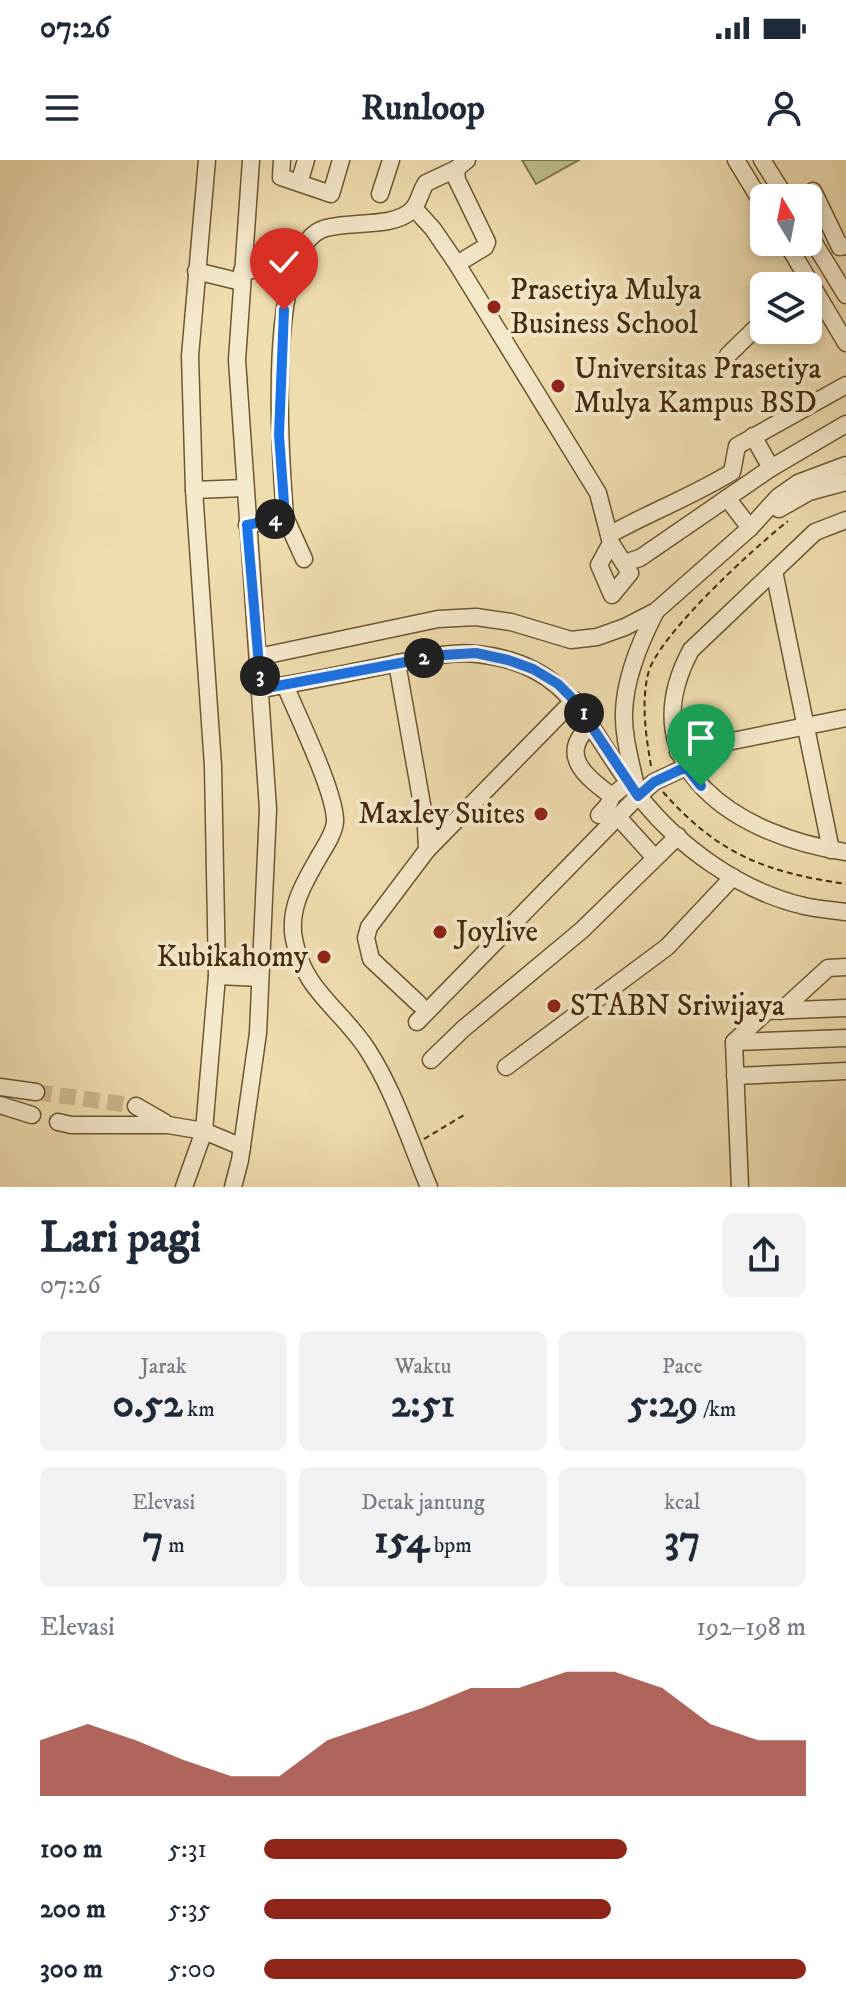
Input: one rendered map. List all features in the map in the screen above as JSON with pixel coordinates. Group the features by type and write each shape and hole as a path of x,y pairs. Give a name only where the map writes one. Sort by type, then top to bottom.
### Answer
{"street":[{"path":"184,1187 204,1131 217,976 213,766 194,490 190,356 207,160"},
{"path":"233,1187 242,1147 258,1033 268,809 237,360 251,160"},
{"path":"282,160 281,177 331,194 341,160"},
{"path":"299,183 306,160"},
{"path":"380,194 391,160"},
{"path":"736,160 751,184"},
{"path":"762,160 777,184"},
{"path":"304,559 285,517 279,435 284,310 298,252 320,230 388,220 407,214 414,208 426,183 462,164"},
{"path":"457,264 485,247 487,242 457,180 462,164"},
{"path":"414,208 457,264 598,493 610,539 630,575 612,595 599,565 610,539 653,512 699,492 732,472 737,446 846,385"},
{"path":"822,210 840,247 846,246"},
{"path":"822,256 846,295"},
{"path":"196,271 242,277 294,264"},
{"path":"822,308 846,343"},
{"path":"728,355 750,334"},
{"path":"624,563 640,558 771,468 846,424"},
{"path":"753,436 771,468"},
{"path":"752,526 765,508 798,483 846,465"},
{"path":"258,657 438,619 476,617 511,622 571,640 625,627 656,611 752,526 809,492 846,482"},
{"path":"194,490 245,488"},
{"path":"727,498 752,526"},
{"path":"653,512 668,539"},
{"path":"247,525 285,517"},
{"path":"774,571 806,726 838,851 786,838 761,828 712,795 682,760 673,734 672,705 679,673 691,650 774,571 815,532 846,520"},
{"path":"417,1022 618,817 634,789 624,711 638,647 656,611"},
{"path":"261,689 443,655 476,653 533,669 558,684 574,700 634,789 678,836 716,867 759,891 804,906 846,912"},
{"path":"397,663 426,827 427,850"},
{"path":"285,685 320,770 335,821 292,915 298,956 323,1000 366,1049 378,1069 429,1187"},
{"path":"419,1004 371,959 366,938 369,927 427,850 574,700"},
{"path":"599,815 612,796 654,782 682,760 846,718"},
{"path":"591,725 575,744 574,756 597,785 612,796"},
{"path":"618,817 655,858"},
{"path":"431,1060 463,1029 582,930 678,836"},
{"path":"506,1067 667,947 733,877"},
{"path":"781,1011 828,968 846,967"},
{"path":"217,976 260,978"},
{"path":"740,1187 734,1042 767,1011 846,1008"},
{"path":"734,1042 846,1038"},
{"path":"735,1076 846,1071"},
{"path":"0,1087 36,1092"},
{"path":"0,1105 32,1115"},
{"path":"136,1106 168,1125"},
{"path":"58,1122 71,1125 168,1125 204,1131 242,1147"}],"path":[{"path":"669,638 740,562 796,515"},
{"path":"411,1146 464,1115"}],"green space":[{"path":"522,160 579,160 536,184"}],"tunnel":[{"path":"36,1092 136,1106"}],"place":[{"name":"Prasetiya Mulya Business School","path":"494,307"},
{"name":"Universitas Prasetiya Mulya Kampus BSD","path":"558,386"},
{"name":"Maxley Suites","path":"541,814"},
{"name":"Joylive","path":"440,932"},
{"name":"Kubikahomy","path":"324,957"},
{"name":"STABN Sriwijaya","path":"554,1006"}],"route":[{"path":"284,310 279,435 285,517 247,525 261,689 443,655 476,653 508,660 533,669 558,684 574,700 638,796 654,782 686,767 701,786"}]}
